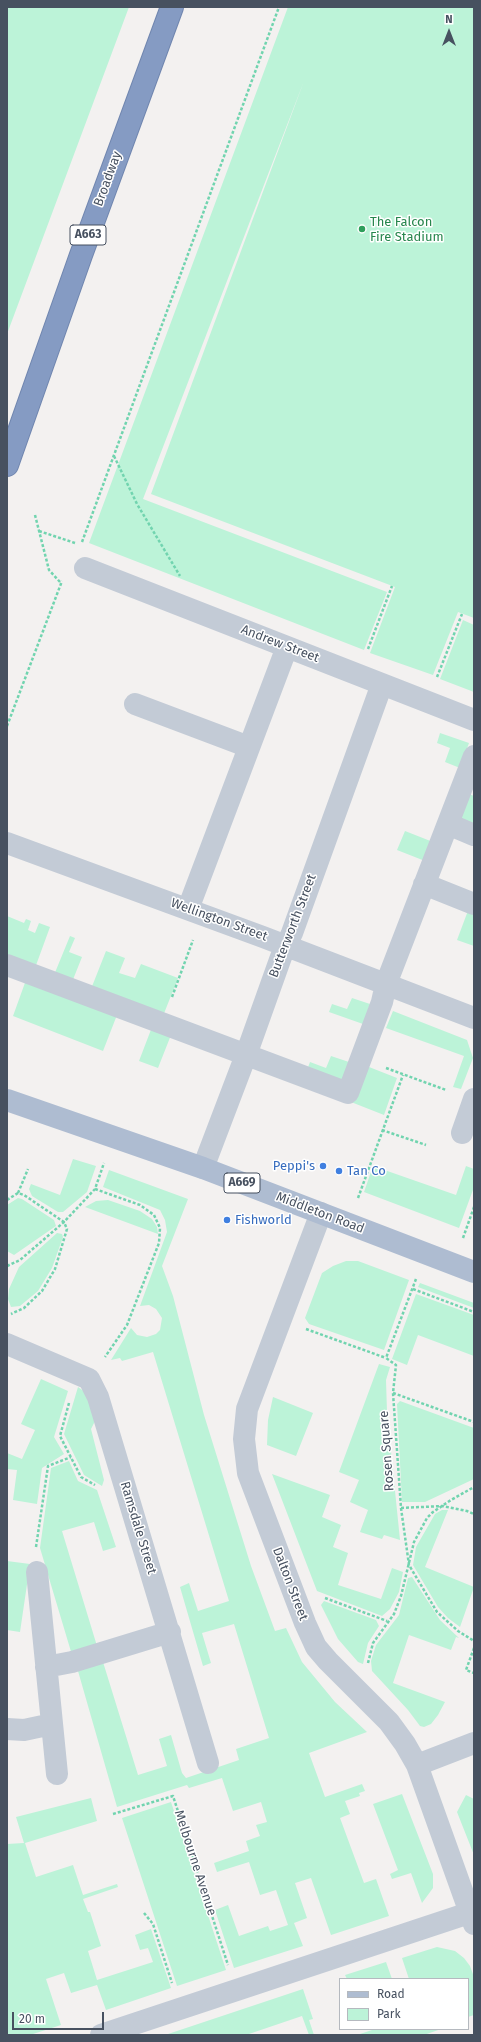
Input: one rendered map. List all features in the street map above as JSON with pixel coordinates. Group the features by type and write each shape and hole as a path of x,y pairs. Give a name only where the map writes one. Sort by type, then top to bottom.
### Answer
{"highway":[{"name":"Broadway","path":"7,465 81,255 172,7"}],"main road":[{"name":"Middleton Road","path":"7,1100 203,1168 474,1272"}],"street":[{"name":"Andrew Street","path":"86,568 474,720"},
{"path":"188,909 287,647"},
{"name":"Butterworth Street","path":"203,1168 246,1055 280,957 287,946 382,684"},
{"path":"135,704 249,747"},
{"path":"7,965 348,1093 382,1002 386,984 474,756"},
{"path":"448,824 474,835"},
{"name":"Wellington Street","path":"7,843 287,946 474,1018"},
{"path":"424,884 474,904"},
{"path":"462,1134 474,1099"},
{"name":"Dalton Street","path":"320,1213 247,1409 244,1439 248,1473 305,1624 316,1646 328,1661 389,1722 405,1744 417,1765 472,1918"},
{"name":"Ramsdale Street","path":"7,1344 90,1380 98,1397 170,1632 208,1763"},
{"path":"37,1572 57,1774"},
{"path":"46,1666 72,1662 170,1632"},
{"path":"7,1728 24,1730 52,1724"},
{"path":"417,1765 474,1743"},
{"path":"101,2035 236,1990 472,1918"}],"path":[{"path":"39,531 81,545 279,7"},
{"path":"114,455 137,504 183,580"},
{"path":"35,515 48,570 60,582"},
{"path":"7,726 60,582 66,578"},
{"path":"368,650 392,586"},
{"path":"434,684 462,614"},
{"path":"162,1023 194,938"},
{"path":"383,1067 446,1090"},
{"path":"357,1200 403,1074"},
{"path":"382,1130 426,1145"},
{"path":"7,1266 20,1260 64,1222 95,1189 105,1160"},
{"path":"7,1200 18,1193 28,1169"},
{"path":"95,1189 140,1205 154,1215 160,1228 159,1243 127,1325 103,1360"},
{"path":"11,1314 24,1308 42,1291 55,1269 67,1229 64,1222 24,1195 18,1193"},
{"path":"462,1238 474,1206"},
{"path":"305,1328 386,1358 426,1254"},
{"path":"412,1289 474,1312"},
{"name":"Rosen Square","path":"386,1358 396,1365 393,1393 401,1508 409,1564"},
{"name":"Rosen Square","path":"393,1393 474,1422"},
{"path":"71,1396 60,1436 81,1477 99,1487"},
{"path":"37,1572 35,1550 48,1466 70,1457"},
{"name":"Rosen Square","path":"367,1668 373,1643 387,1621 394,1614 399,1602 414,1542 427,1518 442,1506 474,1487"},
{"name":"Rosen Square","path":"401,1508 442,1506 467,1511 474,1514"},
{"path":"409,1564 437,1612 458,1631 474,1640"},
{"path":"321,1596 387,1621"},
{"path":"474,1648 466,1670 474,1673"},
{"name":"Melbourne Avenue","path":"113,1814 173,1796 236,1990"},
{"path":"144,1912 153,1924 180,2008"}],"green space":[{"path":"7,7 129,7 7,334"},
{"name":"The Falcon Fire Stadium","path":"288,7 474,7 474,618 458,612 433,675 370,653 395,587 151,494 304,81 143,499 387,592 364,650 89,543"},
{"path":"463,620 474,625 474,692 440,679"},
{"path":"440,733 469,743 460,768 445,762 450,748 437,743"},
{"path":"469,794 474,796 474,830 460,817"},
{"path":"405,831 433,842 425,861 397,850"},
{"path":"469,908 474,910 474,946 457,940"},
{"path":"7,916 24,923 26,919 31,921 28,930 35,933 39,923 50,927 35,968 7,957"},
{"path":"70,936 75,938 69,952 82,957 72,982 54,975"},
{"path":"106,951 125,958 119,973 135,978 141,964 178,978 163,1016 91,989"},
{"path":"26,980 117,1015 103,1051 13,1016"},
{"path":"352,998 370,1004 363,1024 329,1012 332,1004 347,1009"},
{"path":"393,1011 467,1040 473,1058 461,1089 453,1087 464,1056 386,1028"},
{"path":"152,1027 171,1035 158,1068 139,1061"},
{"path":"331,1056 349,1062 341,1083 307,1070 310,1062 326,1068"},
{"path":"364,1065 397,1078 384,1115 351,1102"},
{"path":"73,1159 96,1166 87,1192 63,1212 58,1212 32,1196 29,1189 31,1184 60,1195"},
{"path":"373,1166 456,1195 466,1166 474,1169 474,1187 459,1228 364,1192"},
{"path":"109,1170 188,1199 162,1266 173,1296 204,1415 251,1566 275,1631 286,1628 302,1662 335,1702 367,1732 309,1753 325,1797 362,1784 365,1791 359,1793 360,1796 345,1801 350,1814 340,1818 364,1883 376,1879 389,1916 331,1935 311,1878 295,1883 307,1918 294,1923 303,1946 234,1968 215,1910 228,1905 239,1936 268,1926 270,1931 288,1925 276,1890 260,1895 249,1862 217,1872 214,1863 249,1851 246,1841 260,1836 256,1825 267,1822 261,1802 233,1811 222,1778 189,1788 187,1785 117,1807 78,1671 103,1662 138,1775 167,1766 159,1739 171,1735 182,1773 186,1778 239,1760 236,1749 269,1738 234,1624 202,1633 211,1663 203,1666 180,1587 189,1583 198,1611 229,1601 153,1352 122,1361 120,1358 111,1360 131,1328 137,1335 147,1337 156,1334 160,1330 162,1318 156,1309 149,1305 140,1306 167,1232 165,1220 160,1210 103,1187"},
{"path":"18,1198 22,1199 54,1220 56,1226 14,1255 7,1251 7,1205"},
{"path":"108,1200 140,1211 152,1219 157,1227 158,1234 85,1207 96,1201"},
{"path":"57,1233 62,1234 63,1237 52,1268 38,1291 20,1306 11,1307 8,1299 9,1289 19,1267"},
{"path":"346,1261 358,1261 409,1280 384,1350 309,1324 305,1318 322,1273 333,1266"},
{"path":"420,1283 474,1303 474,1308 418,1287"},
{"path":"416,1294 474,1315 474,1356 418,1335 407,1365 392,1359"},
{"path":"379,1364 390,1367 386,1380 387,1412 400,1540 384,1535 382,1539 360,1532 368,1510 350,1502 359,1480 339,1472"},
{"path":"41,1379 68,1391 54,1437 64,1454 42,1468 37,1504 13,1500 17,1470 7,1469 7,1453 22,1459 35,1430 21,1424"},
{"path":"78,1387 85,1392 96,1419 91,1429 104,1480 102,1486 84,1475 64,1434"},
{"path":"273,1397 313,1413 296,1456 267,1445 268,1420"},
{"path":"400,1401 474,1428 474,1479 425,1502 402,1502 397,1404"},
{"path":"69,1461 78,1481 97,1490 116,1547 103,1551 94,1522 62,1531 97,1646 72,1655 40,1548 51,1468"},
{"path":"272,1474 330,1495 322,1517 341,1525 333,1547 348,1553 338,1585 381,1599 392,1568 403,1572 399,1592 390,1609 382,1616 317,1591"},
{"path":"442,1510 448,1510 425,1567 474,1587 460,1627 448,1618 438,1607 413,1565 416,1547 435,1514"},
{"path":"7,1561 30,1564 20,1632 7,1630"},
{"path":"412,1577 440,1620 459,1638 456,1637 451,1650 409,1635 393,1683 445,1702 431,1724 424,1727 420,1726 408,1710 372,1671 371,1661 376,1645 399,1615 408,1578"},
{"path":"324,1601 376,1620 379,1626 368,1643 363,1664 358,1662 338,1639 321,1605"},
{"path":"402,1794 433,1874 433,1888 422,1903 411,1873 392,1879 390,1874 398,1870 373,1804"},
{"path":"466,1795 474,1799 474,1855 457,1812"},
{"path":"91,1798 97,1821 25,1843 36,1877 73,1865 83,1895 117,1884 118,1887 83,1899 88,1912 90,1912 101,1946 88,1951 97,1980 153,1962 148,1948 140,1950 135,1935 151,1929 171,1988 106,2010 97,1985 71,1993 64,1973 46,1979 61,2025 30,2035 7,2035 7,1844 24,1843 16,1817"},
{"path":"171,1802 226,1970 177,1986 122,1818"},
{"path":"437,1947 455,1951 464,1958 470,1966 474,1977 474,2015 469,2017 469,1978 409,1978 402,1958"},
{"path":"386,1962 392,1978 346,1978 345,1975"},
{"path":"303,1989 313,2019 309,2020 314,2035 309,2035 302,2016 246,2035 165,2035"},
{"path":"372,2030 438,2030 424,2035 357,2035"}],"place":[{"name":"The Falcon Fire Stadium","path":"362,229"},
{"name":"Peppi's","path":"323,1166"},
{"name":"Tan Co","path":"339,1171"},
{"name":"Fishworld","path":"227,1220"}]}
